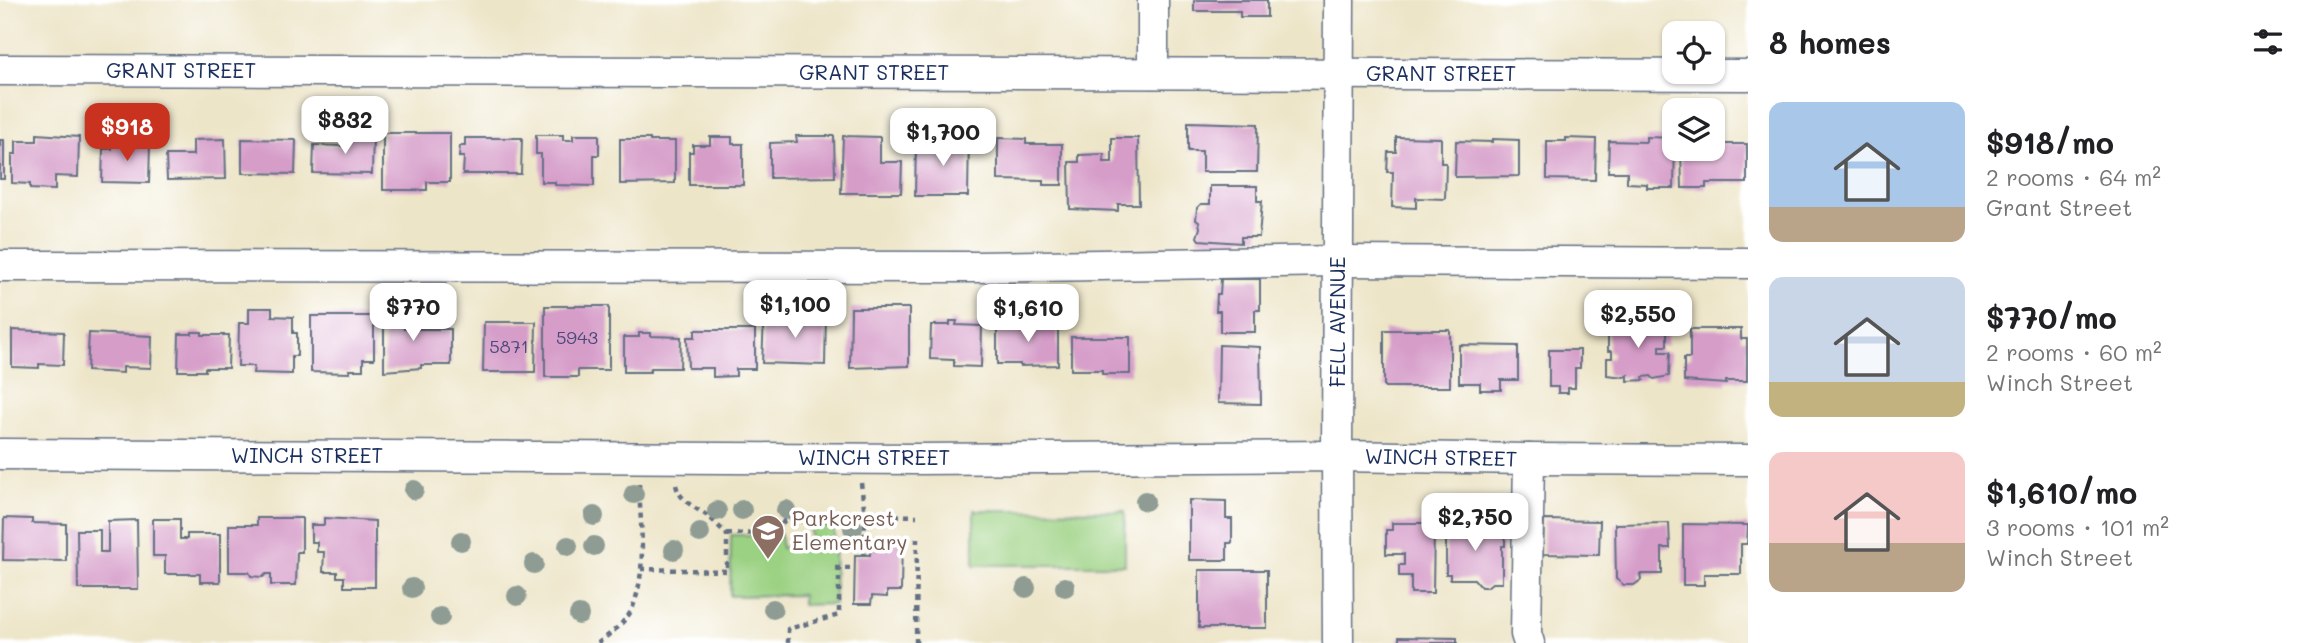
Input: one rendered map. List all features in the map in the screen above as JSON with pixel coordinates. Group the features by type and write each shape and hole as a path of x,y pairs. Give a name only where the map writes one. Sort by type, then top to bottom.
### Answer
{"street":[{"path":"1153,0 1153,74"},
{"name":"FELL AVENUE","path":"1338,643 1339,0"},
{"name":"GRANT STREET","path":"0,70 1748,75"},
{"path":"0,266 975,267 1339,261 1748,262"},
{"name":"WINCH STREET","path":"0,454 889,458 1337,456 1748,460"},
{"path":"1529,459 1526,634 1529,643"}],"path":[{"path":"598,643 632,611 641,569 639,474"},
{"path":"860,474 865,515 864,555"},
{"path":"675,482 677,490 690,505 729,534 777,533 784,521 821,521"},
{"path":"865,515 917,516"},
{"path":"641,569 727,571 729,534"},
{"path":"916,643 917,536"},
{"path":"788,643 788,629 839,615 837,568 855,568"}],"green space":[{"path":"974,510 1125,511 1125,565 974,565"},
{"path":"810,526 834,526 835,604 802,605 802,595 730,596 731,535 781,535 781,548 810,548"}],"building":[{"path":"1194,0 1267,0 1267,17 1240,17 1240,11 1194,11"},
{"path":"1188,122 1258,124 1257,172 1202,172 1202,151 1188,151"},
{"path":"383,133 450,133 450,182 427,182 427,190 383,190"},
{"path":"37,134 79,137 78,177 55,176 55,190 30,189 30,184 12,183 12,154 16,154 16,141 37,141"},
{"path":"342,135 373,135 372,174 313,173 314,145 342,146"},
{"path":"536,135 563,135 563,140 573,140 573,135 599,135 599,155 594,155 594,186 541,182 541,154 536,154"},
{"path":"796,136 834,136 835,177 770,178 770,143 797,142"},
{"path":"843,136 880,137 880,162 902,162 901,193 841,193"},
{"path":"943,136 969,136 968,196 915,196 916,142 943,143"},
{"path":"710,137 732,137 732,144 743,144 743,185 689,185 689,152 693,152 693,145 710,145"},
{"path":"1396,137 1441,138 1441,163 1446,163 1445,199 1416,198 1416,208 1392,207 1393,172 1387,172 1388,152 1396,152"},
{"path":"1646,137 1662,138 1662,161 1675,161 1674,188 1647,188 1647,184 1627,183 1627,172 1608,172 1609,141 1646,142"},
{"path":"465,138 522,138 521,174 463,174 464,157 459,157 460,146 465,146"},
{"path":"998,138 1026,139 1026,144 1062,144 1062,185 1043,185 1043,181 998,180"},
{"path":"1112,138 1138,138 1139,204 1118,204 1118,211 1070,209 1069,162 1079,162 1079,155 1104,154 1104,162 1112,162"},
{"path":"1566,138 1596,139 1595,180 1547,179 1547,141 1566,141"},
{"path":"225,139 226,179 167,180 166,155 193,155 193,140"},
{"path":"242,139 296,140 295,174 242,173"},
{"path":"620,139 675,141 675,183 620,184"},
{"path":"1492,139 1519,140 1519,176 1455,177 1456,141 1492,142"},
{"path":"0,140 4,140 4,179 0,179"},
{"path":"112,142 150,143 149,183 102,182 103,149 112,149"},
{"path":"1725,144 1747,144 1747,183 1706,183 1706,188 1682,188 1681,161 1725,161"},
{"path":"1210,186 1257,186 1257,201 1262,201 1259,237 1241,237 1241,243 1199,240 1197,208 1201,204 1210,204"},
{"path":"1221,279 1260,279 1260,310 1255,310 1255,332 1220,332 1220,311 1216,311"},
{"path":"384,303 404,303 404,329 451,329 451,365 421,365 421,368 384,371"},
{"path":"545,306 609,306 609,370 578,370 578,377 545,377"},
{"path":"249,308 272,308 272,316 293,317 293,333 297,333 297,356 292,356 292,374 253,373 254,366 238,366 239,323 249,323"},
{"path":"851,308 909,308 909,366 850,368"},
{"path":"783,313 826,314 825,365 762,363 764,319 782,320"},
{"path":"311,316 374,316 374,359 363,359 363,370 349,370 350,373 311,372"},
{"path":"950,321 957,321 956,325 982,326 981,367 954,366 954,360 930,359 931,325 950,325"},
{"path":"484,322 536,322 535,372 483,372"},
{"path":"997,322 1058,323 1058,365 997,364"},
{"path":"1608,322 1667,323 1667,346 1660,346 1660,352 1670,352 1669,376 1654,379 1651,376 1643,377 1644,380 1628,381 1628,375 1607,375 1607,358 1612,358 1612,351 1608,351"},
{"path":"1690,329 1741,329 1741,339 1747,339 1747,381 1726,381 1726,384 1684,381 1684,358 1690,358"},
{"path":"12,330 64,332 63,365 12,367"},
{"path":"695,330 755,330 755,369 736,369 736,376 713,377 713,368 688,368 687,337 695,337"},
{"path":"1384,330 1450,330 1450,387 1384,387"},
{"path":"202,332 202,335 229,335 228,368 178,371 179,334"},
{"path":"89,333 152,336 151,368 123,367 123,373 87,371"},
{"path":"639,333 681,337 680,368 624,372 624,337 639,337"},
{"path":"1071,337 1130,337 1130,374 1071,370"},
{"path":"1219,345 1260,347 1261,404 1218,403"},
{"path":"1459,345 1518,346 1518,380 1501,380 1501,390 1480,390 1480,383 1459,383"},
{"path":"1549,350 1580,350 1580,368 1575,368 1575,388 1568,388 1568,393 1558,393 1558,387 1549,387"},
{"path":"1189,500 1226,501 1226,519 1232,519 1232,543 1227,543 1227,560 1189,560"},
{"path":"4,518 32,519 32,523 66,524 66,561 3,560"},
{"path":"257,518 302,518 302,552 297,552 296,585 271,585 271,574 263,577 251,576 249,572 229,572 229,525 257,525"},
{"path":"324,518 375,521 375,587 344,587 344,577 337,577 337,572 323,572 324,552 317,552 317,542 311,542 311,525 324,525"},
{"path":"153,519 180,519 180,539 187,539 187,534 220,534 220,582 200,582 200,574 165,574 165,556 153,556"},
{"path":"137,520 138,589 78,589 77,530 100,530 100,552 108,552 108,521"},
{"path":"1544,520 1600,521 1599,555 1543,554"},
{"path":"1446,522 1474,522 1474,530 1488,530 1488,524 1505,524 1502,583 1481,587 1474,579 1450,579 1450,574 1446,574"},
{"path":"1392,523 1434,523 1433,593 1411,593 1411,576 1399,576 1399,565 1404,565 1404,554 1386,554 1386,530 1392,530"},
{"path":"1669,523 1670,548 1662,548 1662,574 1640,574 1641,580 1634,585 1624,585 1616,579 1615,524"},
{"path":"1683,524 1748,525 1747,544 1741,544 1741,574 1704,574 1704,585 1683,585"},
{"path":"871,537 902,538 901,591 887,591 887,597 872,596 871,604 854,604 855,555 870,555"},
{"path":"1199,570 1267,570 1267,628 1199,628"},
{"path":"1399,637 1457,638 1457,643 1399,643"}],"place":[{"name":"Parkcrest Elementary","path":"768,561"}]}
